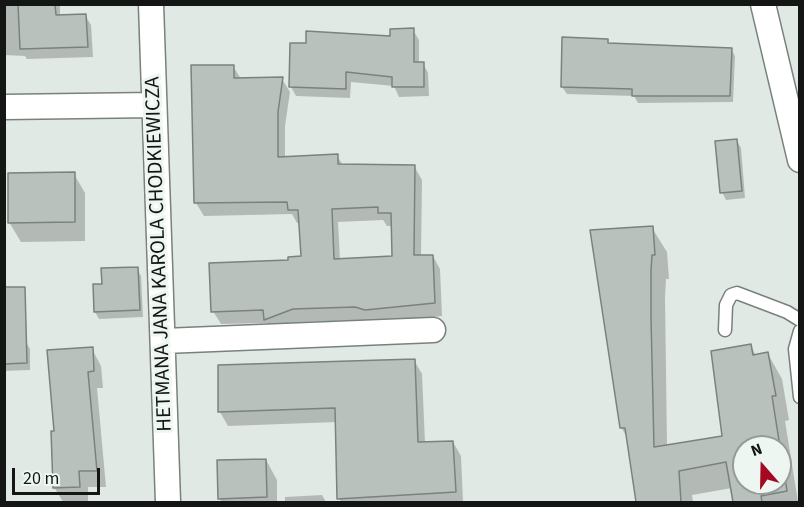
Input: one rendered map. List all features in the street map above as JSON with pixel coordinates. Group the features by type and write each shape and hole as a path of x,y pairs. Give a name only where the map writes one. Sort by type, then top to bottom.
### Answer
{"street":[{"name":"HETMANA JANA KAROLA CHODKIEWICZA","path":"152,4 168,502"},
{"path":"763,4 800,160"},
{"path":"4,107 154,105"},
{"path":"164,341 433,330"}],"lane":[{"path":"725,330 726,305 731,295 737,293 787,312 800,320"},
{"path":"800,331 795,349 800,397"}],"building":[{"path":"18,4 55,4 56,15 86,14 88,47 20,49"},
{"path":"414,28 414,62 424,62 424,87 392,87 392,77 346,72 346,89 289,87 290,43 306,43 306,31 390,36 390,29"},
{"path":"562,37 608,39 608,43 732,48 730,96 632,96 632,89 561,87"},
{"path":"191,65 234,65 234,78 283,77 278,112 278,157 338,154 338,164 415,165 414,255 433,255 435,303 365,310 355,307 293,309 264,320 263,310 211,312 209,263 288,260 288,257 301,256 298,210 288,210 287,202 194,203","holes":["378,207 378,213 391,213 392,256 334,259 332,209"]},
{"path":"737,139 742,191 720,193 715,141"},
{"path":"75,172 75,222 8,223 8,173"},
{"path":"653,226 655,255 652,255 651,318 654,447 722,436 711,351 751,344 753,355 768,352 776,396 772,396 778,435 732,435 732,495 766,495 761,496 762,502 733,502 726,462 679,471 681,502 636,502 625,428 620,428 590,230"},
{"path":"138,267 140,310 94,312 93,284 102,284 101,268"},
{"path":"4,287 25,287 27,363 4,364"},
{"path":"93,347 94,371 88,372 97,471 79,471 80,487 53,488 51,431 54,431 47,350"},
{"path":"415,359 418,442 453,441 456,492 337,499 335,408 218,412 218,365"},
{"path":"266,459 267,497 218,499 217,460"}]}
